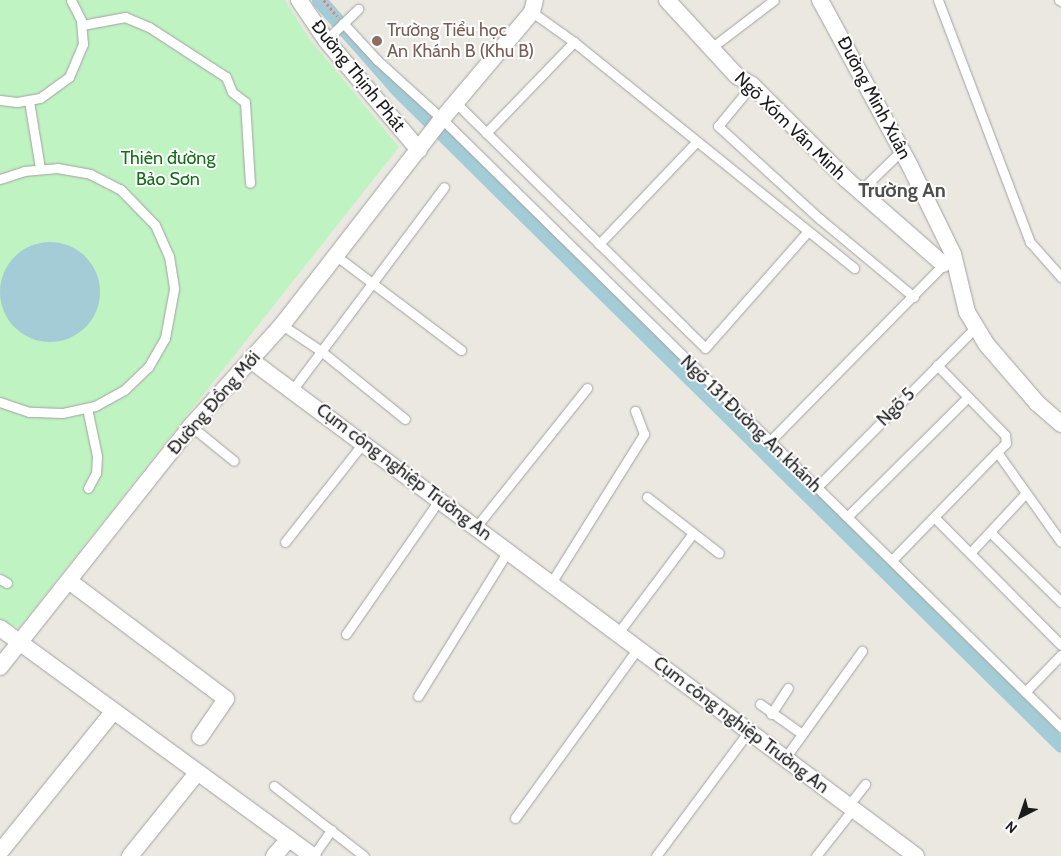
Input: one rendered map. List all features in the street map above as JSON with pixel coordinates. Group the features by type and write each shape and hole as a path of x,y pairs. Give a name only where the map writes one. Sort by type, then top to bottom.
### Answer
{"street":[{"name":"Đường Thịnh Phát","path":"299,0 326,39 423,145"},
{"name":"Ngõ Xóm Văn Minh","path":"667,0 737,76 752,85 860,192 948,259"},
{"name":"Đường Minh Xuân","path":"820,0 902,150 948,259 967,312 987,345 1037,403 1061,424"},
{"name":"Đường Đồng Mới","path":"0,667 191,426 252,361 282,325 440,122 534,6"},
{"name":"Cụm công nghiệp Trường An","path":"252,361 293,389 916,856"},
{"path":"69,581 226,700 200,737"},
{"path":"0,628 21,641 113,712 313,856"},
{"path":"0,852 113,712"},
{"path":"130,856 197,773"},
{"path":"274,856 289,839"}],"lane":[{"path":"0,100 29,101 51,93 69,77 80,56 82,25 72,0"},
{"path":"938,0 1030,242 1061,277"},
{"path":"711,48 769,1"},
{"path":"534,6 574,42 696,142 854,268"},
{"path":"326,39 358,8"},
{"path":"82,25 125,17 149,27 226,77 232,92 245,102 250,183"},
{"name":"Ngõ 131 Đường An khánh","path":"343,24 440,122 892,560 1061,727"},
{"path":"486,133 574,42"},
{"path":"752,85 718,126 834,231 914,297"},
{"path":"29,101 40,168"},
{"path":"456,103 705,348 808,231"},
{"path":"599,244 696,142"},
{"path":"860,192 902,150"},
{"path":"0,179 40,168 90,174 133,200 155,225 173,272 170,322 158,353 124,390 88,408 46,414 0,403"},
{"path":"293,389 444,187"},
{"path":"335,255 372,281 461,350"},
{"path":"769,442 914,297 948,259"},
{"path":"282,325 321,351 405,419"},
{"name":"Ngõ 5","path":"816,488 976,327"},
{"path":"892,560 1006,443 1005,435 937,365"},
{"path":"476,526 587,388"},
{"path":"847,517 968,397"},
{"path":"88,408 97,456 96,473 88,488"},
{"path":"557,587 644,434 635,411"},
{"path":"191,426 234,461"},
{"path":"285,542 364,442"},
{"path":"997,452 1061,542"},
{"path":"970,554 1026,493"},
{"path":"647,497 719,553"},
{"path":"346,634 440,499"},
{"path":"934,517 1061,645"},
{"path":"990,532 1061,602"},
{"path":"618,633 693,533"},
{"path":"418,696 508,551"},
{"path":"515,818 638,648"},
{"path":"785,758 862,651"},
{"path":"1025,692 1061,655"},
{"path":"771,714 788,688"},
{"path":"760,704 771,714 802,734"},
{"path":"656,856 749,731"},
{"path":"816,856 865,784"},
{"path":"274,786 364,856"},
{"path":"313,856 331,830"}],"path":[{"path":"324,0 343,24"}],"green space":[{"name":"Thiên đường Bảo Sơn","path":"0,0 285,0 309,38 399,147 19,628 0,619"}],"water":[{"path":"50,242 69,246 85,257 96,273 100,292 96,311 85,327 69,338 50,342 31,338 15,327 4,311 0,292 4,273 15,257 31,246"}],"waterway":[{"path":"319,0 398,90 1061,745"}],"place":[{"name":"Trường Tiểu học An Khánh B (Khu B)","path":"377,41"}],"district":[{"name":"Trường An","path":"902,190"}]}
